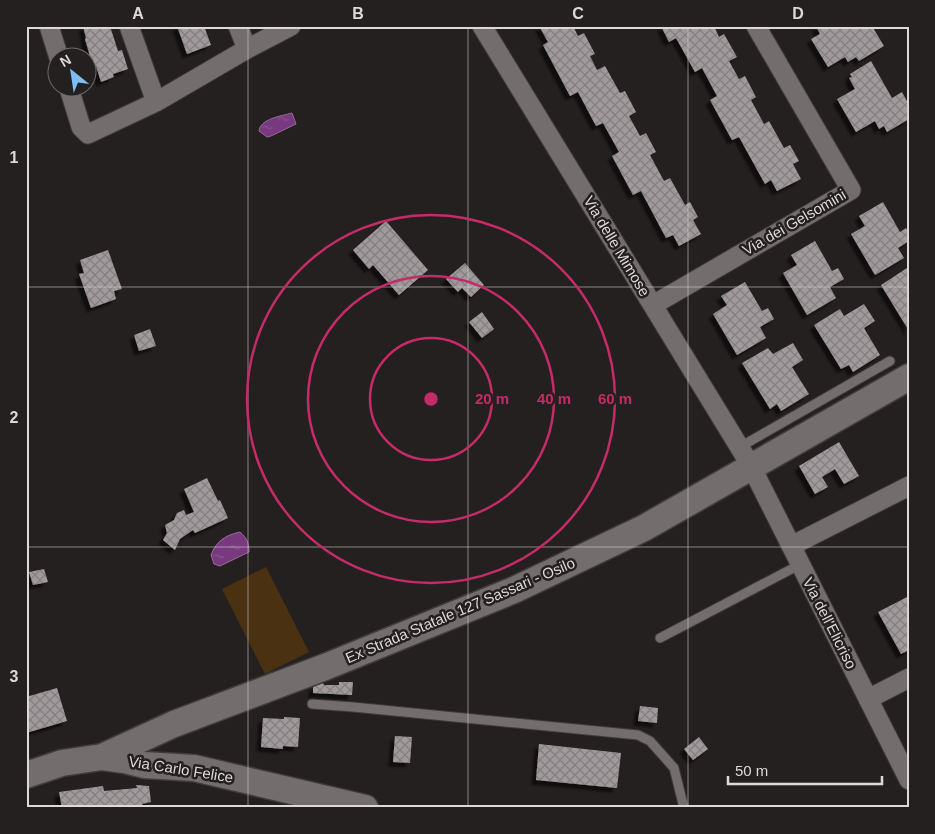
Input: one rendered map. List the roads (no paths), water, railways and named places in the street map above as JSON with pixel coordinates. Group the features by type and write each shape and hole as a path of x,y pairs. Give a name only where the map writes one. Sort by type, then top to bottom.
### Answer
{"street":[{"path":"49,26 56,48"},
{"path":"129,26 156,102"},
{"path":"238,26 247,49"},
{"path":"71,98 81,127 88,134 156,102 247,49 291,26"},
{"name":"Via delle Mimose","path":"482,26 746,457"},
{"name":"Via dei Gelsomini","path":"652,305 851,190 756,26"},
{"name":"Ex Strada Statale 127 Sassari - Osilo","path":"102,757 174,724 325,668 514,590 644,528 746,457 899,369"},
{"name":"Via dell'Elicriso","path":"746,457 909,780"},
{"path":"791,546 909,486"},
{"path":"868,699 909,678"},
{"name":"Via Carlo Felice","path":"26,775 62,763 102,757 144,765 194,768 365,808"}],"lane":[{"path":"660,638 801,564"},
{"path":"312,704 638,735 650,741 674,768 684,808"}],"water":[{"path":"292,113 296,124 267,137 259,131 260,127 267,121"},
{"path":"240,532 247,541 249,552 220,566 214,564 211,555 219,542 230,535"}]}
